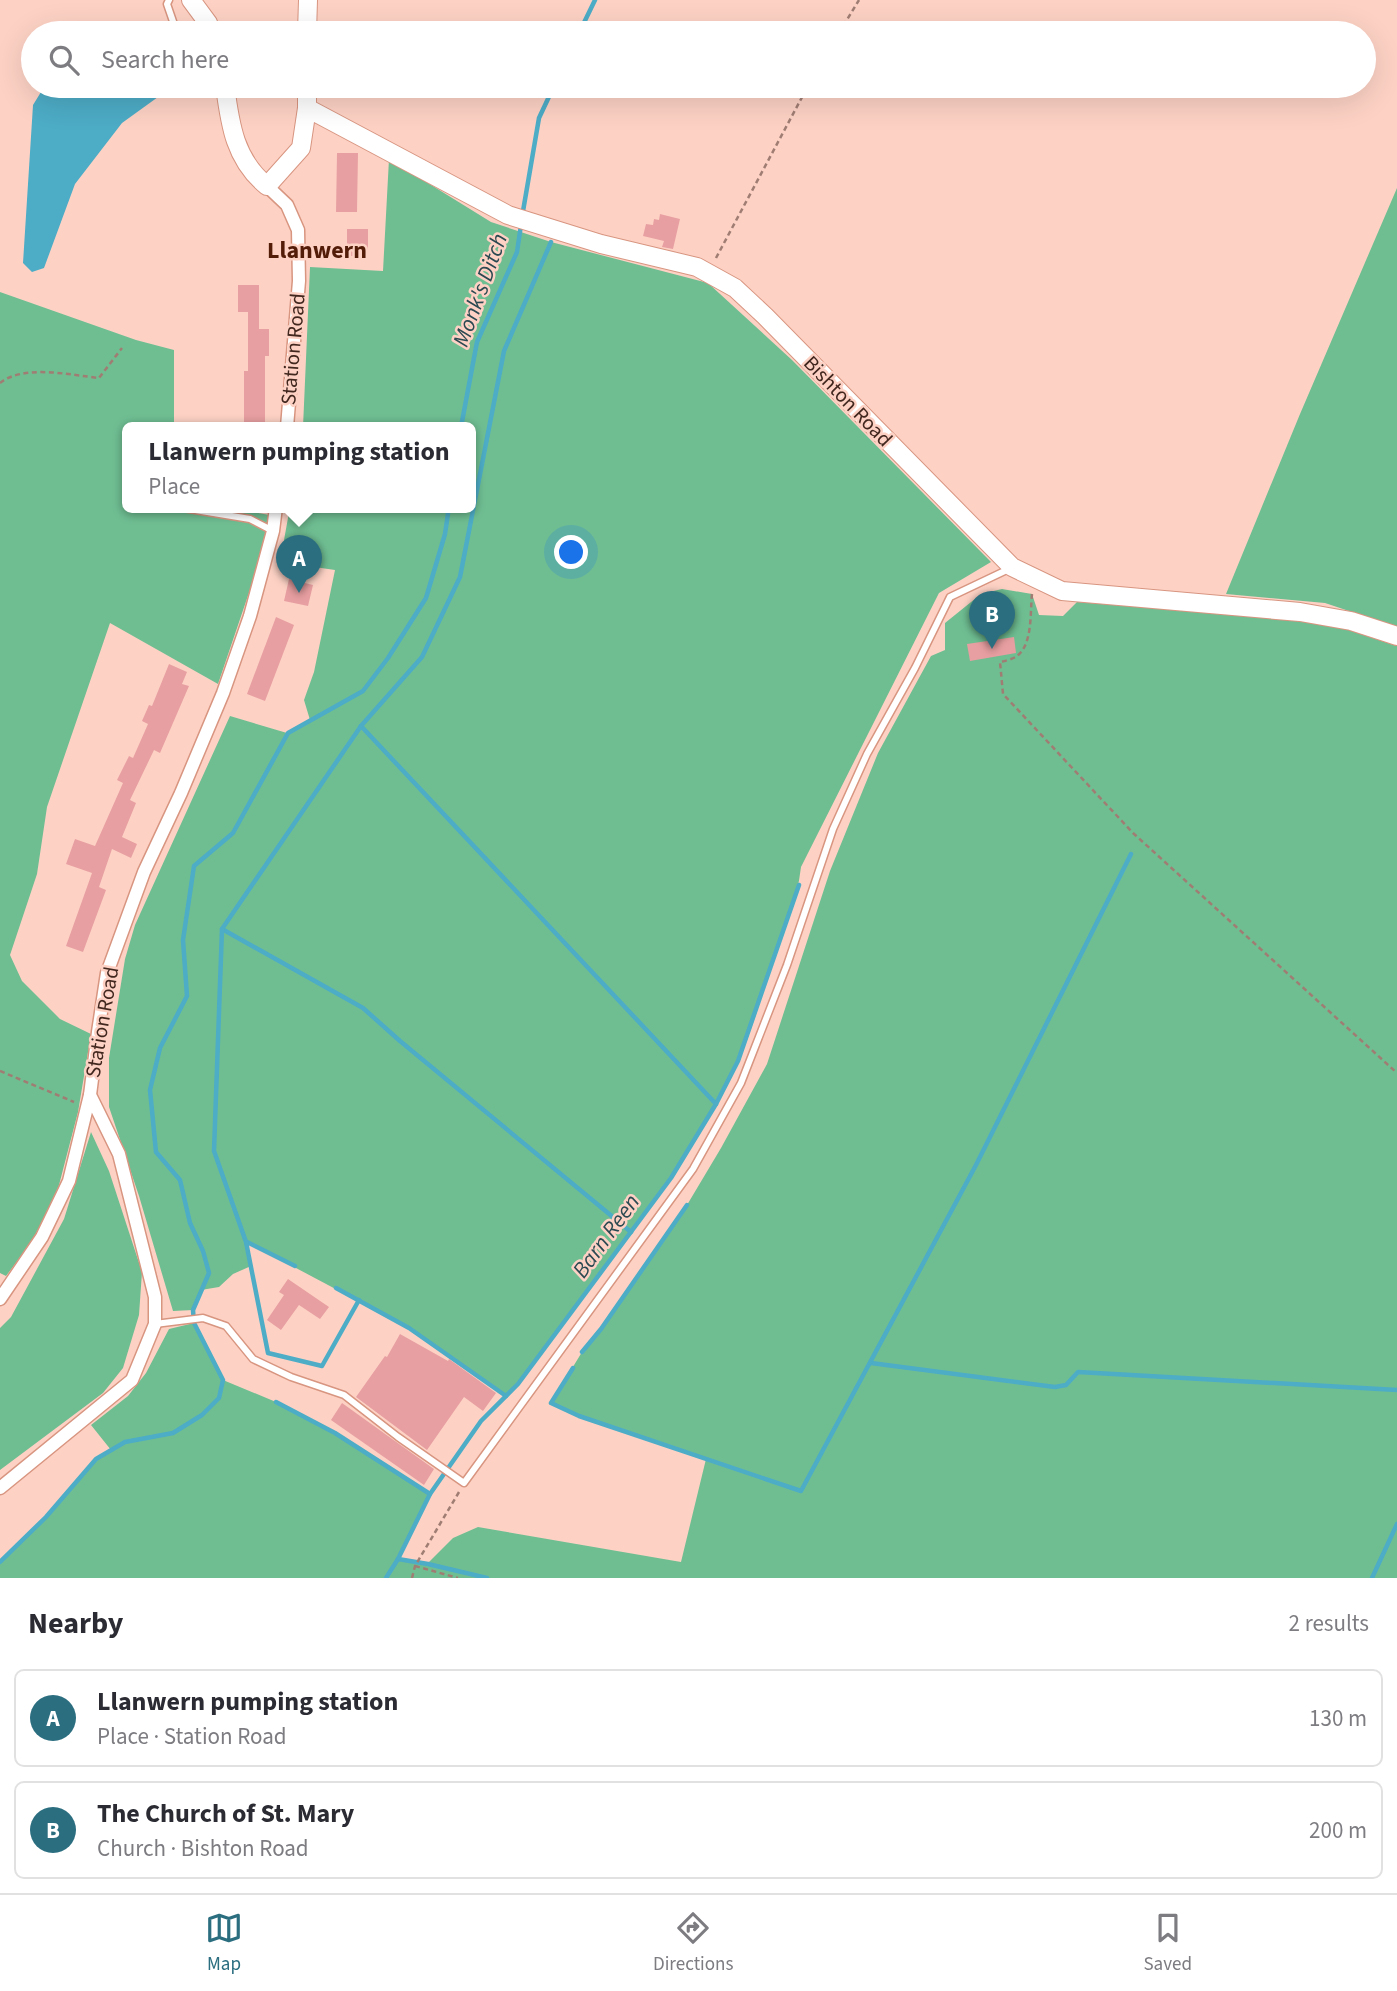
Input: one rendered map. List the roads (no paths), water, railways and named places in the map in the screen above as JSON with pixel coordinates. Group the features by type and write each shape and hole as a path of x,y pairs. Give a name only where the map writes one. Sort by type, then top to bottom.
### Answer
{"street":[{"path":"191,0 207,21"},
{"path":"307,0 307,21"},
{"path":"227,98 239,153 255,177 267,186 301,148 307,98"},
{"name":"Bishton Road","path":"307,108 508,215 601,244 697,267 735,288 1012,568 1062,592 1300,612 1351,621 1397,636"},
{"name":"Station Road","path":"267,186 287,205 298,230 299,281 287,422"},
{"name":"Station Road","path":"0,1488 132,1380 155,1324 155,1297 119,1154 88,1101 107,973 144,872 223,693 250,616 273,531 275,513"},
{"path":"0,1298 43,1237 69,1181 88,1101"}],"lane":[{"path":"169,0 167,4 173,21"},
{"path":"214,513 250,519 273,531"},
{"path":"155,1324 203,1318 226,1326 253,1359 344,1395 464,1483 693,1169 741,1083 788,965 833,829 867,754 915,668 950,597 1012,568"}],"water":[{"path":"37,98 157,98 122,123 75,184 44,268 32,272 23,263 33,105"}],"waterway":[{"name":"Monk's Ditch","path":"585,21 595,0"},
{"name":"Monk's Ditch","path":"522,217 539,118 548,98"},
{"name":"Monk's Ditch","path":"462,422 477,342 517,252 521,225"},
{"path":"476,495 504,351 551,242"},
{"name":"Monk's Ditch","path":"0,1562 46,1517 96,1459 125,1442 173,1433 202,1415 219,1398 223,1380 194,1323 193,1310 209,1273 203,1251 190,1223 180,1180 156,1152 150,1090 160,1048 187,996 183,940 194,866 233,833 288,733 363,691 388,658 426,598 445,534 448,513"},
{"path":"359,1300 322,1366 268,1353 246,1242 214,1151 222,929 361,726 422,657 460,577 472,513"},
{"path":"361,726 716,1104"},
{"path":"573,1368 551,1403 579,1416 801,1491 976,1165 1131,854"},
{"name":"Barn Reen","path":"386,1578 430,1494 481,1421 518,1384 671,1178 716,1104 738,1061 799,885"},
{"path":"222,929 363,1008 631,1232"},
{"path":"582,1352 687,1205"},
{"path":"247,1242 295,1266"},
{"path":"336,1288 409,1328 506,1396"},
{"path":"871,1363 1055,1387 1066,1385 1078,1372 1397,1390"},
{"path":"276,1402 335,1433 430,1494"},
{"path":"1372,1578 1397,1524"},
{"path":"398,1559 487,1578"}],"place":[{"name":"Llanwern pumping station","path":"299,593"},
{"name":"The Church of St. Mary","path":"992,649"}],"district":[{"name":"Llanwern","path":"317,250"}]}
